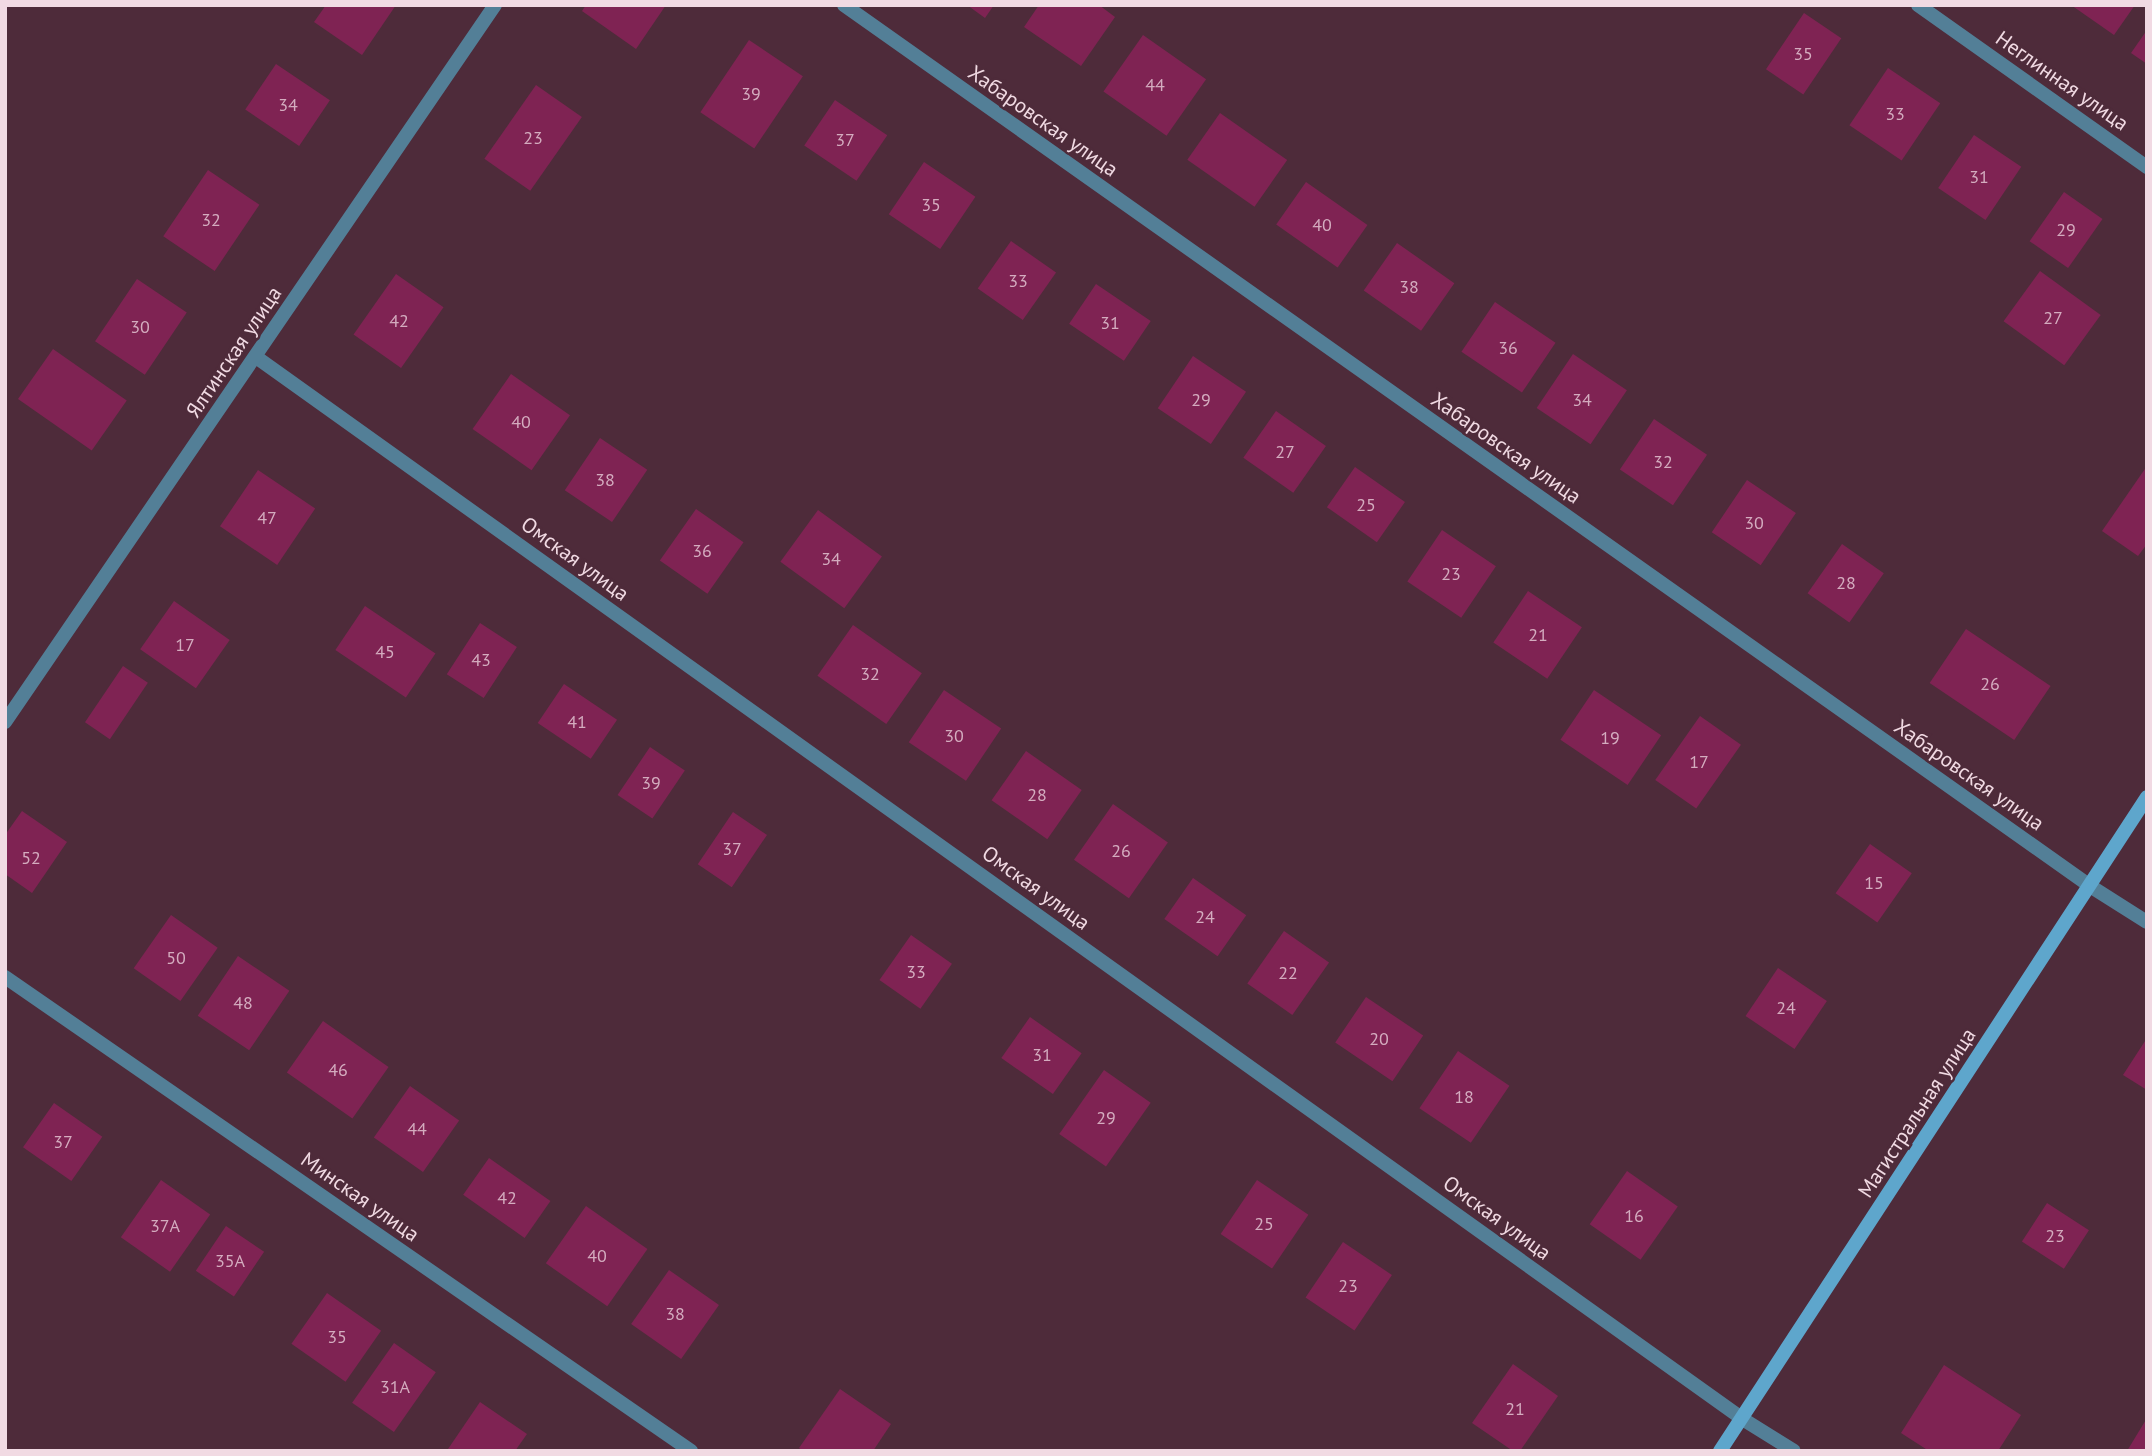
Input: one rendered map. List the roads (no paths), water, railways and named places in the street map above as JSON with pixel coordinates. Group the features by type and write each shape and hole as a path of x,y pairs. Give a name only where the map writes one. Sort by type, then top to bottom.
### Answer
{"main road":[{"name":"Магистральная улица","path":"1720,1451 2147,797"}],"street":[{"name":"Ялтинская улица","path":"5,722 495,5"},
{"name":"Хабаровская улица","path":"844,5 2090,886 2147,922"},
{"name":"Неглинная улица","path":"1918,5 2147,167"},
{"name":"Омская улица","path":"256,357 1741,1418 1794,1451"},
{"name":"Минская улица","path":"5,977 691,1451"}]}
